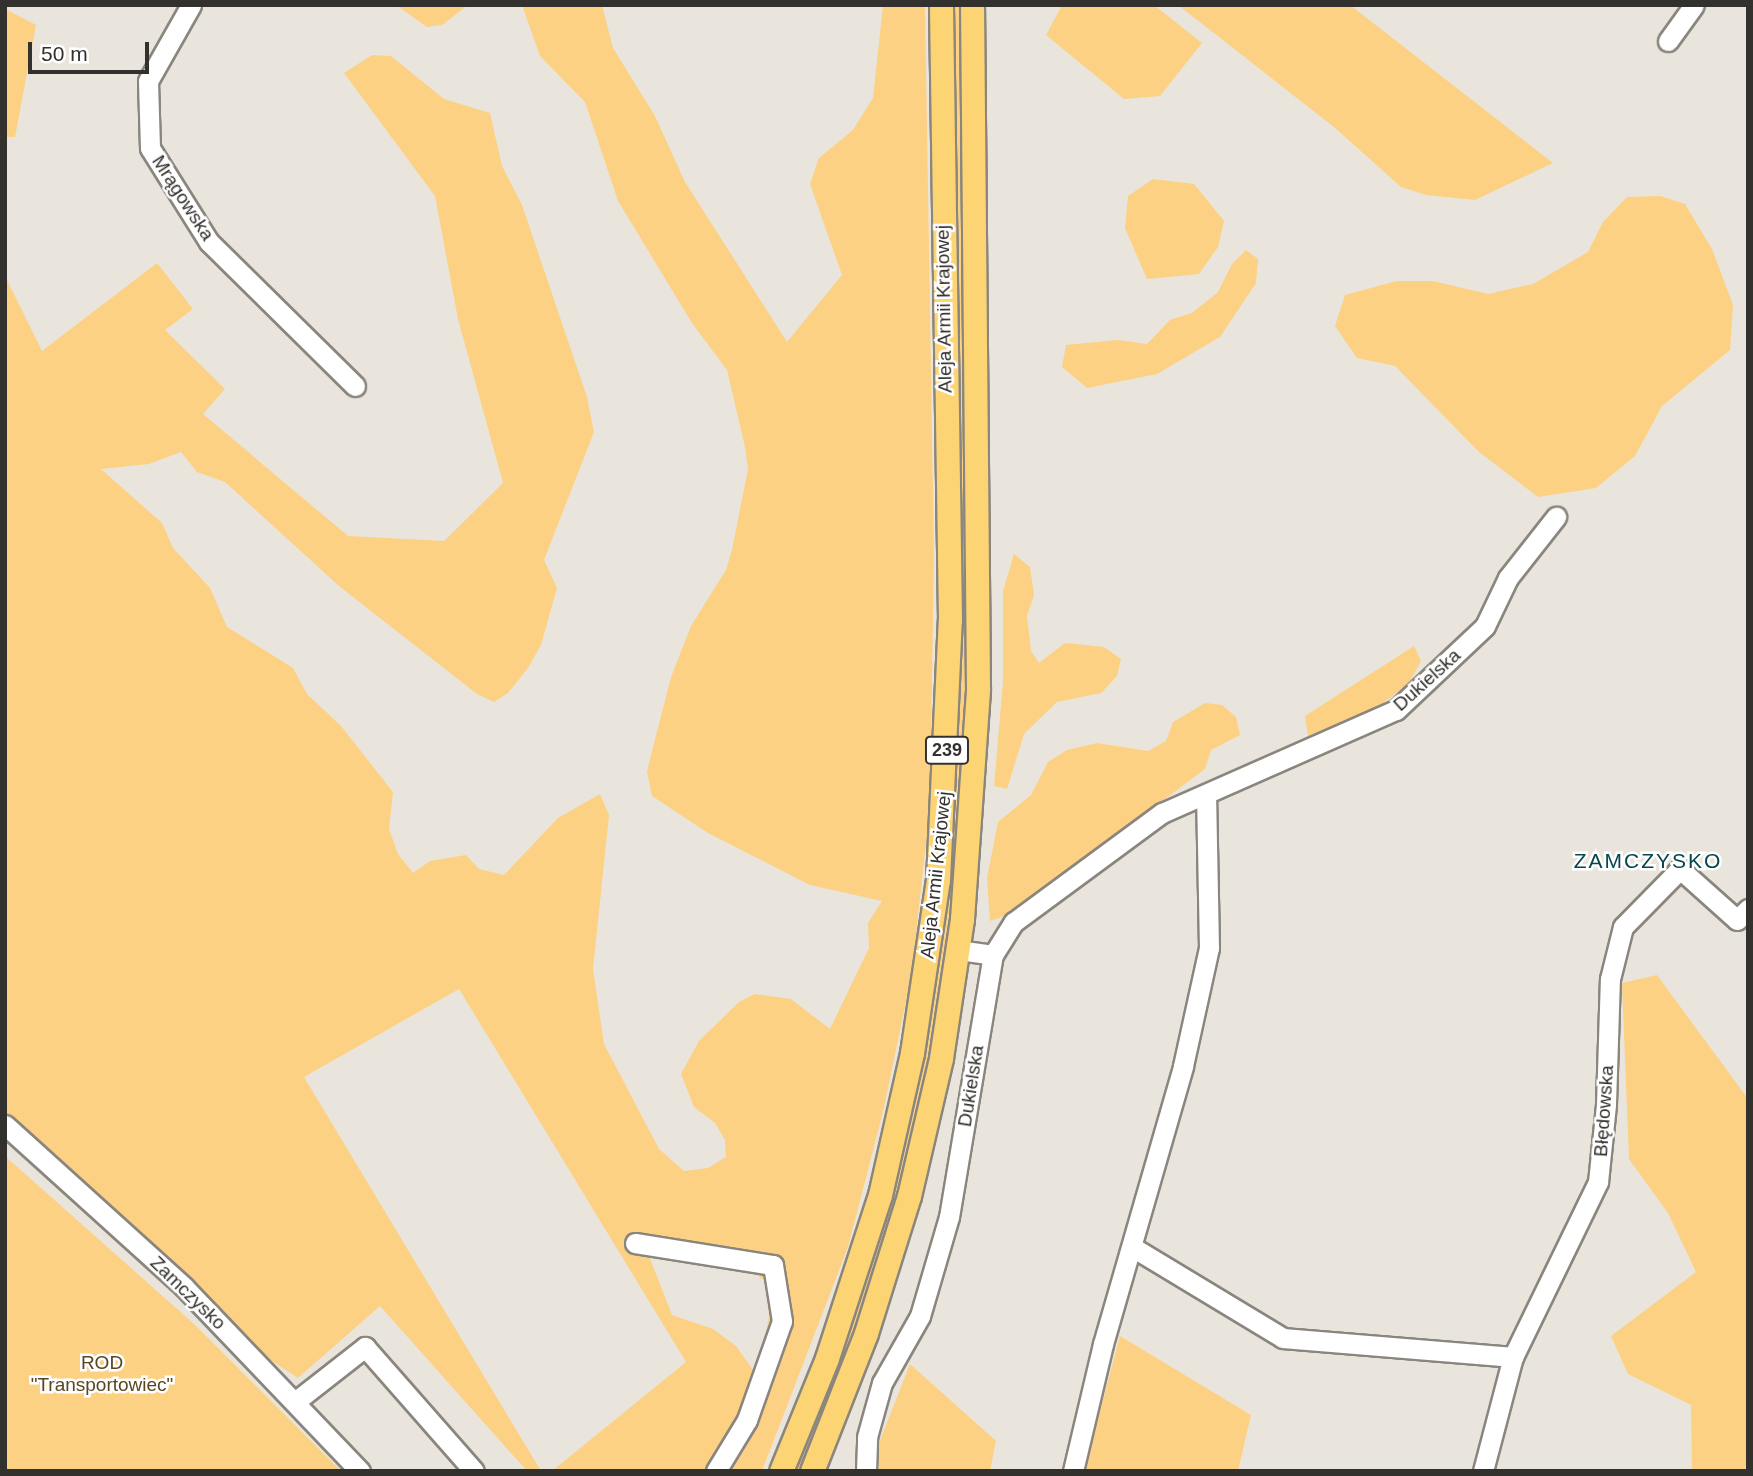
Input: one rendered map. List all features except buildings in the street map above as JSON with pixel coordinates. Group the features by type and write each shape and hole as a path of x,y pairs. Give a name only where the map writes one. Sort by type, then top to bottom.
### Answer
{"main road":[{"name":"Aleja Armii Krajowej","path":"781,1471 831,1348 880,1195 912,1053 938,880 950,620 941,5"},
{"name":"Aleja Armii Krajowej","path":"812,1471 866,1333 909,1196 941,1058 958,950 972,809 978,689 972,5"}],"street":[{"name":"Mrągowska","path":"191,5 148,81 150,148 209,242 355,386"},
{"path":"1668,41 1694,5"},
{"name":"Dukielska","path":"866,1471 867,1437 882,1383 920,1316 949,1217 993,955 1014,922 1044,896 1162,813 1206,798 1396,710 1485,626 1508,578 1556,517"},
{"path":"1073,1471 1103,1345 1134,1248 1183,1066 1209,948 1206,798"},
{"name":"Błędowska","path":"1483,1471 1513,1357 1598,1182 1610,979 1623,927 1680,869 1737,920 1748,909"},
{"path":"958,950 993,955"},
{"name":"Zamczysko","path":"5,1125 184,1287 296,1401 360,1471"},
{"path":"635,1243 773,1265 782,1321 747,1420 716,1471"},
{"path":"1134,1248 1283,1338 1513,1357"},
{"path":"296,1401 365,1347 474,1471"}],"green space":[{"path":"396,5 468,5 442,25 427,27"},
{"path":"522,5 602,5 613,48 655,116 685,182 787,342 842,275 810,184 819,158 853,130 873,98 883,5 925,5 934,557 930,807 921,889 911,978 883,1112 848,1247 762,1471 552,1471 686,1362 459,989 304,1077 541,1471 527,1471 380,1306 298,1378 272,1361 5,1115 5,276 42,351 157,263 193,309 165,330 225,389 203,414 348,536 444,541 503,483 458,319 435,196 344,73 372,55 391,56 444,99 490,113 502,166 522,205 587,397 594,432 544,560 557,588 541,645 528,668 508,693 494,702 477,694 339,586 225,482 197,472 181,452 149,464 101,469 162,523 173,548 210,588 227,627 293,668 307,694 341,726 393,792 389,829 398,854 413,873 430,861 466,855 479,869 504,875 558,818 600,794 609,815 593,969 604,1044 659,1149 684,1171 708,1168 726,1157 725,1140 715,1123 694,1107 681,1074 699,1041 739,1002 755,994 791,999 830,1029 869,948 868,923 882,901 810,885 708,833 652,796 647,771 671,677 691,626 726,570 732,550 748,469 745,447 727,370 692,323 618,201 585,102 540,56","holes":["649,1256 752,1271 766,1282 769,1316 762,1357 753,1370 736,1346 713,1329 672,1315"]},
{"path":"950,5 963,5 969,573 968,688 953,918 932,1055 900,1194 873,1283 801,1471 790,1471 816,1411 947,881 959,620"},
{"path":"1062,5 1154,5 1202,43 1160,96 1124,99 1046,35"},
{"path":"1178,5 1350,5 1553,163 1475,200 1426,195 1401,187 1334,127"},
{"path":"5,9 36,25 15,137 5,137"},
{"path":"1153,179 1194,184 1224,221 1218,247 1199,274 1147,279 1125,228 1128,196"},
{"path":"1660,196 1685,204 1712,249 1733,305 1730,350 1662,406 1635,456 1596,488 1538,497 1479,452 1395,366 1357,358 1335,326 1345,295 1397,281 1433,281 1488,294 1533,284 1588,252 1603,222 1627,197"},
{"path":"1246,250 1258,259 1256,283 1220,337 1157,374 1087,388 1062,367 1066,345 1118,340 1147,344 1170,320 1192,313 1218,292 1232,264"},
{"path":"1014,554 1030,567 1034,595 1027,616 1031,651 1039,663 1065,643 1104,647 1121,659 1117,676 1101,693 1057,702 1024,734 1007,789 994,786 1003,682 1003,591"},
{"path":"1414,646 1421,661 1409,683 1374,710 1308,736 1305,716"},
{"path":"1205,703 1222,705 1236,717 1240,735 1211,750 1205,769 1173,793 1002,917 990,921 987,878 998,822 1031,795 1048,762 1067,750 1097,743 1148,751 1166,741 1173,722"},
{"path":"1657,975 1748,1099 1748,1471 1692,1471 1691,1405 1628,1374 1611,1336 1696,1272 1668,1213 1629,1159 1622,983"},
{"name":"ROD \"Transportowiec\"","path":"5,1156 194,1324 341,1471 5,1471"},
{"path":"1120,1336 1251,1415 1238,1471 1084,1471"},
{"path":"910,1364 996,1441 990,1471 876,1471 875,1453"}],"district":[{"name":"ZAMCZYSKO","path":"1648,861"}]}
